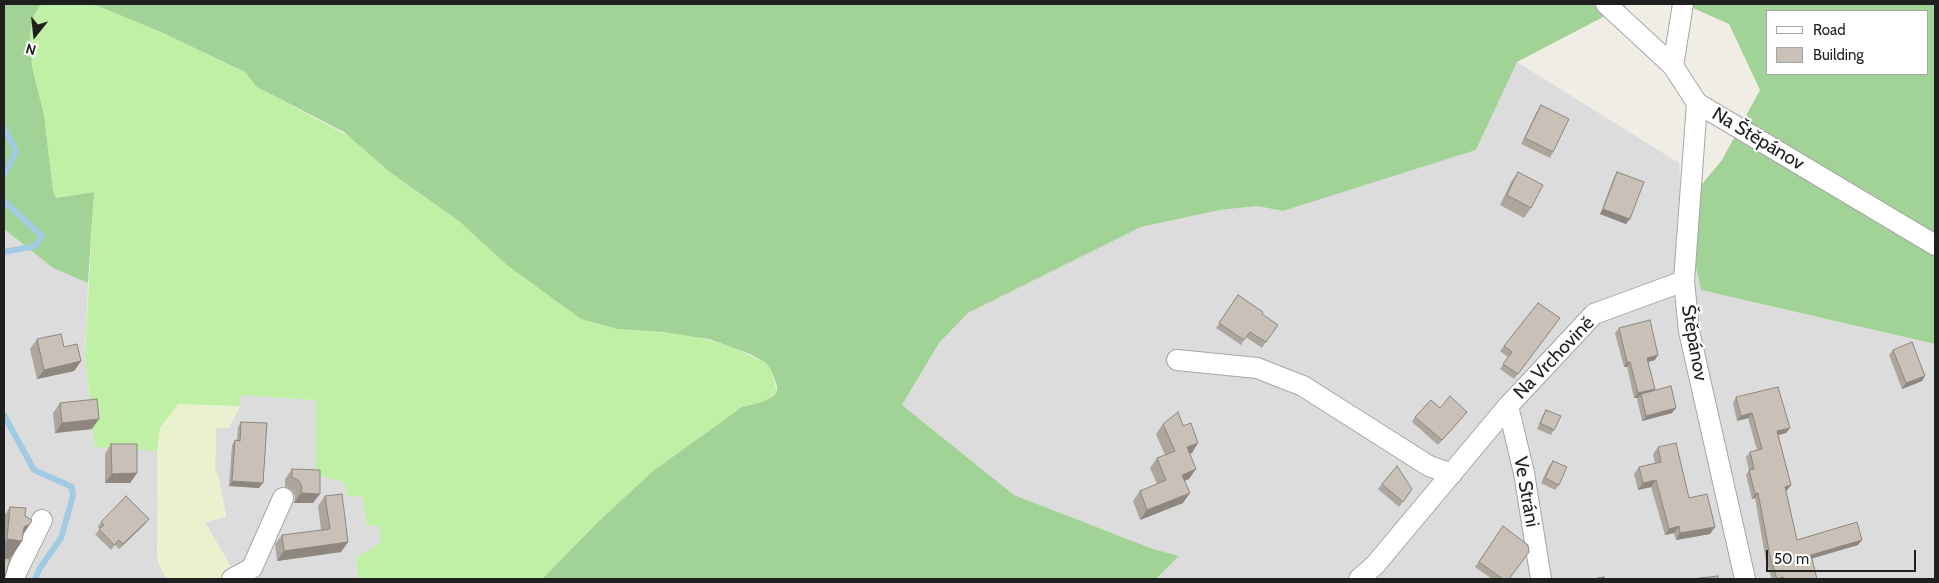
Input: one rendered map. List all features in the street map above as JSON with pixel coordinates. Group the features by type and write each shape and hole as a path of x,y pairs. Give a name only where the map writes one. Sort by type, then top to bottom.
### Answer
{"street":[{"name":"Na Štěpánov","path":"1606,4 1673,66 1697,103 1935,245"},
{"path":"1673,66 1683,4"},
{"name":"Štěpánov","path":"1697,103 1684,281 1689,331 1745,579"},
{"name":"Na Vrchovině","path":"1359,579 1375,565 1508,406 1594,314 1684,281"},
{"path":"1177,360 1257,368 1303,386 1429,466 1452,474"},
{"name":"Ve Stráni","path":"1508,406 1524,473 1541,579"},
{"path":"232,579 252,568 283,498"},
{"path":"12,579 42,520"}],"shaded area":[{"path":"1517,62 1679,163 1682,208 1701,290 1935,344 1935,579 1156,579 1179,556 1153,549 1014,495 902,405 939,343 968,313 1141,227 1220,210 1257,206 1283,211 1476,150"},
{"path":"4,229 53,268 88,283 85,355 95,446 159,451 157,550 158,562 167,579 4,579"},
{"path":"240,395 316,400 316,475 345,482 362,496 367,526 380,525 382,542 356,558 358,579 227,579 205,522 226,517 219,478 215,470 216,428"}],"green space":[{"path":"4,4 41,4 34,15 30,33 32,67 44,115 53,191 56,198 94,192 88,283 53,268 4,229"},
{"path":"41,4 93,4 161,32 245,72 257,87 354,139 391,173 459,221 581,319 617,329 687,334 732,347 766,363 771,370 777,392 762,402 742,407 653,471 600,520 542,579 358,579 356,558 381,542 380,526 367,526 362,496 347,497 344,482 316,475 316,400 240,395 240,406 178,404 160,428 157,451 95,447 85,355 94,192 56,198 53,191 44,115 32,67 30,33 34,15"},
{"path":"93,4 1628,4 1517,62 1476,150 1283,211 1257,206 1220,210 1141,227 968,313 939,343 902,405 1014,495 1153,549 1179,556 1156,579 542,579 600,520 653,471 742,407 762,402 773,396 777,392 777,386 766,363 750,354 709,339 663,332 617,329 581,319 507,265 459,221 391,173 344,132 257,87 245,72 161,32"},
{"path":"1684,4 1935,4 1935,344 1701,290 1682,208 1722,160 1760,90 1729,24"},
{"path":"178,404 240,406 229,428 216,428 215,470 219,478 226,517 205,522 235,573 227,579 167,579 158,563 157,451 160,428"}],"building":[{"path":"1541,105 1569,119 1553,152 1525,138"},
{"path":"1518,172 1543,185 1531,208 1507,195"},
{"path":"1617,172 1644,182 1630,219 1603,209"},
{"path":"1238,295 1278,325 1266,342 1250,332 1244,340 1219,323"},
{"path":"1538,303 1560,318 1518,374 1503,364 1512,352 1504,346"},
{"path":"1650,320 1658,355 1647,358 1655,389 1638,393 1630,362 1627,362 1619,328"},
{"path":"61,334 64,347 77,344 81,361 44,370 37,339"},
{"path":"1912,342 1925,376 1906,383 1893,350"},
{"path":"1671,386 1676,408 1646,416 1641,394"},
{"path":"1778,387 1790,428 1777,431 1791,485 1785,487 1797,540 1857,522 1862,540 1811,555 1817,579 1784,579 1783,577 1777,579 1770,556 1758,493 1755,494 1749,470 1754,469 1750,452 1762,449 1752,413 1741,416 1736,397"},
{"path":"1450,396 1467,412 1442,440 1415,417 1431,400 1440,408"},
{"path":"97,399 99,419 62,423 60,403"},
{"path":"1546,410 1561,416 1554,430 1540,423"},
{"path":"1178,412 1183,426 1191,423 1198,443 1187,447 1196,469 1182,475 1190,493 1147,510 1140,491 1166,480 1157,458 1175,451 1163,424"},
{"path":"241,422 267,423 263,483 232,481 235,440 240,441"},
{"path":"1676,443 1689,498 1707,494 1715,527 1680,533 1679,526 1669,529 1656,480 1643,483 1639,467 1661,462 1658,447"},
{"path":"111,444 137,444 137,473 112,474"},
{"path":"1553,461 1567,467 1559,485 1545,478"},
{"path":"1397,466 1412,489 1403,502 1382,484"},
{"path":"292,469 320,470 320,494 301,493 302,486 299,481 292,477"},
{"path":"342,494 348,542 284,551 282,535 330,529 325,496"},
{"path":"126,496 149,519 123,544 119,540 114,545 99,529 104,525 101,522"},
{"path":"10,507 26,508 25,516 32,520 30,524 24,527 22,541 7,539"},
{"path":"1503,526 1528,545 1529,552 1509,579 1503,579 1479,562"},
{"path":"4,558 10,559 5,577 4,576"},
{"path":"1718,576 1718,579 1692,579"}],"waterway":[{"path":"4,128 16,151 4,175"},
{"path":"4,201 42,236 35,246 4,252"},
{"path":"4,415 34,470 72,487 73,496 61,538 40,568 35,579"}]}
